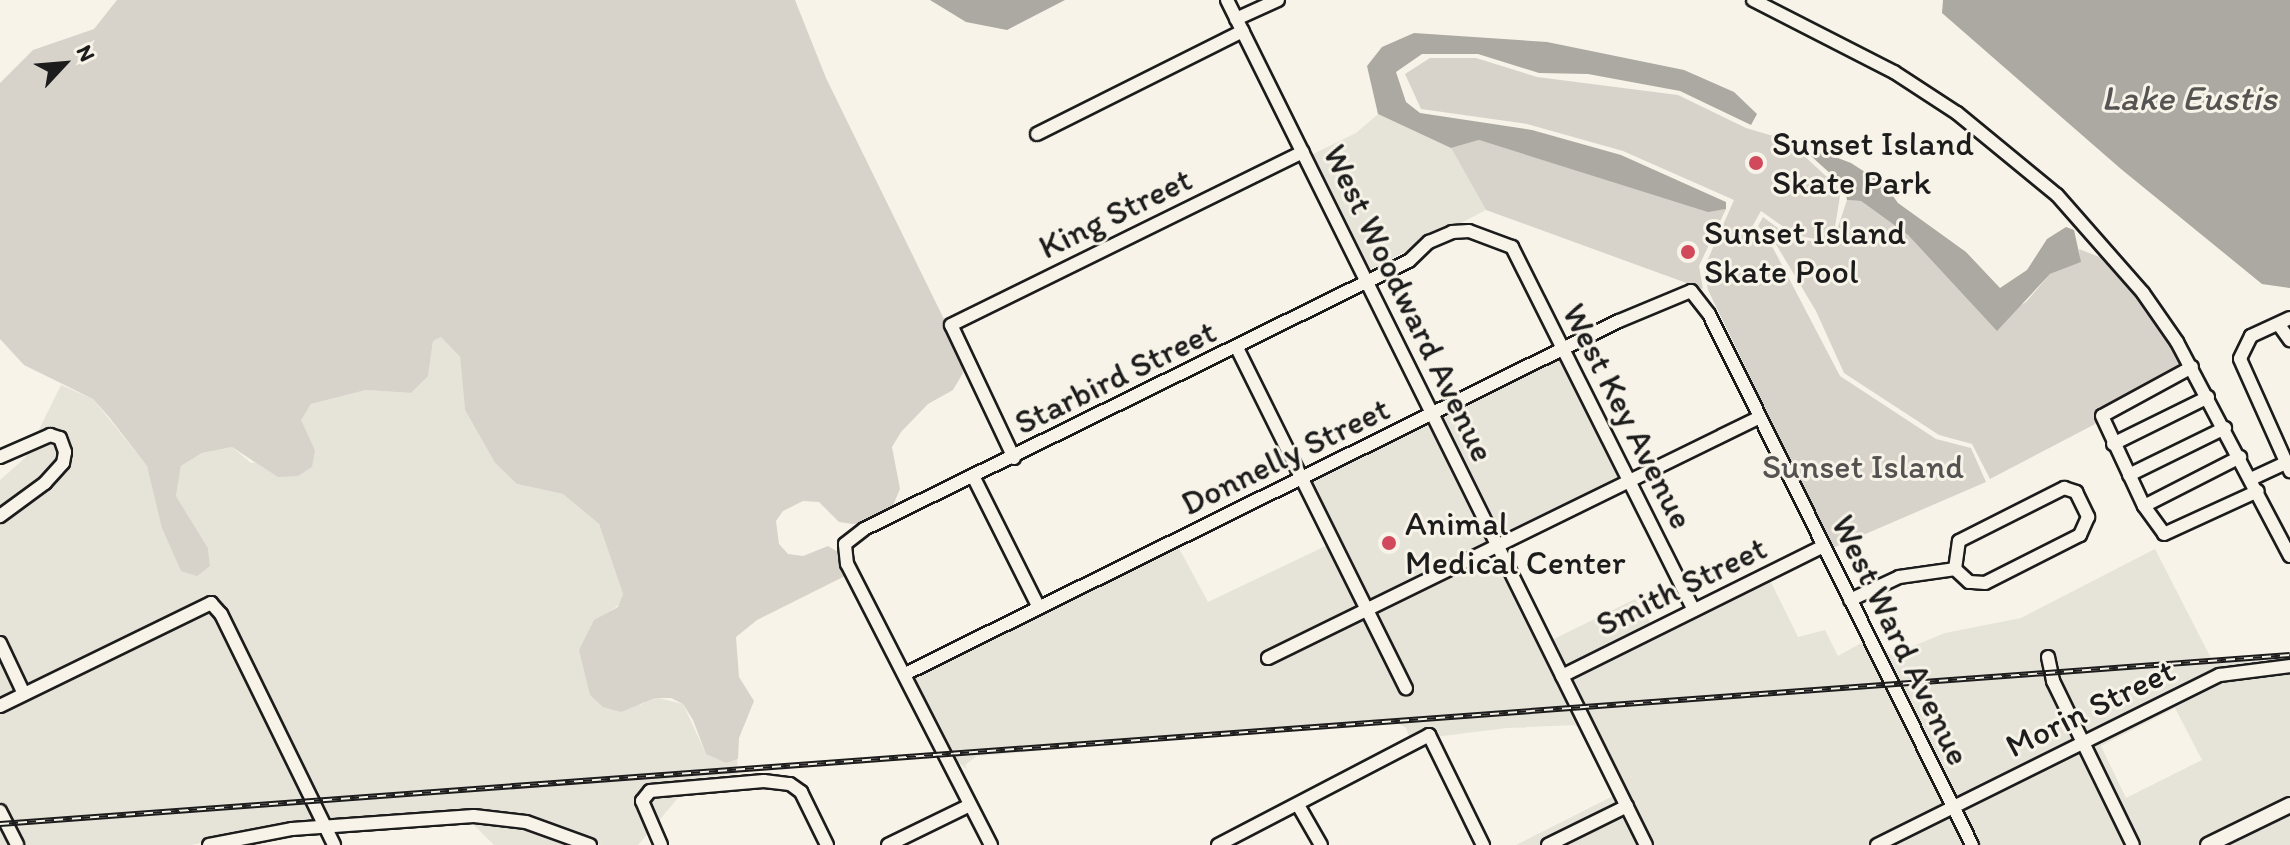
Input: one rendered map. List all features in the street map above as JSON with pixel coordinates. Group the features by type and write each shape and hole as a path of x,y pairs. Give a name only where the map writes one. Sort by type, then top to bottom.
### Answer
{"main road":[{"path":"2208,845 2290,805"}],"street":[{"name":"West Woodward Avenue","path":"1227,0 1646,845"},
{"path":"1236,19 1278,0"},
{"path":"1753,0 1894,72 1957,113 2057,195 2143,293 2192,367 2290,556"},
{"path":"1037,134 1243,31"},
{"name":"King Street","path":"1014,458 951,325 1303,152"},
{"name":"Starbird Street","path":"905,674 847,564 844,546 864,529 974,478 1367,283 1412,258 1429,242 1460,231 1512,247"},
{"name":"West Key Avenue","path":"1512,247 1694,610"},
{"name":"Donnelly Street","path":"905,674 1564,349 1691,291"},
{"name":"West Ward Avenue","path":"1691,291 1709,314 1972,845"},
{"path":"2192,367 2106,411 2102,420 2144,506 2164,534 2288,467 2240,359 2251,336 2284,322 2290,340"},
{"path":"1237,348 1406,688"},
{"path":"2113,444 2208,397"},
{"path":"1268,658 1758,418"},
{"path":"2129,475 2225,428"},
{"path":"0,457 50,435 60,438 65,452 63,463 45,483 0,516"},
{"path":"2144,506 2240,457"},
{"path":"974,478 1039,608"},
{"path":"2064,488 2078,494 2089,524 2080,535 1985,583 1969,582 1955,569 1959,541 2064,488"},
{"name":"Smith Street","path":"1562,676 1824,546"},
{"path":"1850,600 1899,577 1955,569"},
{"path":"0,706 211,603 221,614 334,845"},
{"path":"0,643 24,694"},
{"path":"2048,657 2049,672 2133,845"},
{"name":"Morin Street","path":"1877,845 2230,671 2290,666"},
{"path":"905,674 991,845"},
{"path":"1218,845 1429,735 1483,845"},
{"path":"644,845 660,842 642,801 650,791 742,781 790,784 801,792 827,845"},
{"path":"888,845 970,805"},
{"path":"1298,805 1321,845"},
{"path":"1548,845 1627,806"},
{"path":"0,811 17,845"},
{"path":"209,845 323,826 499,817 550,828 590,845"}],"shaded area":[{"path":"1378,114 1451,148 1486,210 1368,271 1311,155 1356,133"},
{"path":"441,337 460,357 465,410 495,463 517,484 563,494 599,524 623,594 619,605 591,624 640,705 655,697 683,704 706,754 726,763 737,759 738,774 695,778 638,845 601,845 528,817 473,811 292,824 191,845 0,845 0,480 25,458 61,385 93,399 147,466 181,571 210,566 208,548 176,496 181,466 202,453 232,447 251,463 315,450 300,420 311,404 366,390 411,393 428,375 433,341"},
{"path":"1566,352 1629,483 1505,548 1438,414"},
{"path":"1428,419 1584,731 1574,725 1507,728 1410,740 1406,728 1396,722 977,756 965,765 968,770 953,758 940,759 903,678 1174,539 1208,602 1334,542 1301,481"},
{"path":"2155,549 2213,662 2290,660 2290,799 2197,845 1653,845 1543,625 1552,640 1635,599 1656,631 1769,578 1798,637 1825,630 1838,656 1872,637 1891,655 1945,633 2021,618","holes":["2175,708 2202,760 2126,798 2101,746"]},
{"path":"1615,795 1640,845 1516,845"},
{"path":"2290,810 2290,845 2220,845"},
{"path":"470,821 524,827 577,845 494,845"}],"green space":[{"path":"117,0 795,0 826,78 961,354 963,373 953,390 928,404 901,432 892,447 900,489 891,510 874,521 853,524 839,522 819,502 803,501 783,511 776,521 779,544 788,554 803,556 828,546 846,557 847,575 757,620 736,637 739,677 754,701 739,738 738,759 726,763 706,754 683,704 671,698 655,698 621,712 603,707 590,695 579,650 594,620 618,607 623,594 599,524 563,494 517,484 495,463 465,410 460,357 441,337 433,341 428,376 411,393 366,390 311,404 301,420 315,450 312,467 298,476 278,477 232,447 202,453 181,466 176,496 208,548 210,566 197,576 181,571 162,528 147,466 109,417 93,399 24,365 0,339 0,83 33,50 94,29"},
{"name":"Sunset Island","path":"1430,58 1476,58 1537,77 1678,95 1746,128 1787,140 1841,190 1834,233 1820,240 1795,235 1761,211 1752,227 1773,248 1840,376 1936,439 1971,448 1986,482 1833,548 1708,290 1704,268 1734,200 1623,151 1527,124 1421,109 1405,74"},
{"path":"1479,140 1708,211 1726,209 1699,266 1703,289 1486,210 1451,148"},
{"path":"1847,200 1861,201 1908,235 1991,324 2026,302 2050,274 2080,262 2079,249 2102,258 2138,296 2189,375 1990,479 1972,444 1939,435 1844,373 1816,311 1777,246 1758,226 1763,217 1794,240 1833,242"}],"water":[{"path":"930,0 1065,0 1007,30 966,22"},
{"name":"Lake Eustis","path":"1943,0 2290,0 2290,288 2262,284 2121,169 1942,13"},
{"path":"1414,33 1547,42 1684,70 1734,92 1757,114 1751,125 1680,91 1588,74 1539,73 1478,54 1422,54 1396,72 1406,102 1420,113 1532,130 1621,155 1726,202 1726,209 1708,212 1479,140 1451,148 1378,114 1367,66 1382,47"},
{"path":"1817,150 1851,163 1885,185 1898,203 1966,252 2000,288 2027,270 2047,239 2066,227 2074,230 2081,262 2050,274 1997,331 1908,235 1861,201 1847,200 1844,186 1811,156"}],"railway":[{"path":"0,824 2290,655"}],"place":[{"name":"Sunset Island Skate Park","path":"1756,163"},
{"name":"Sunset Island Skate Pool","path":"1688,252"},
{"name":"Animal Medical Center","path":"1389,543"}]}
